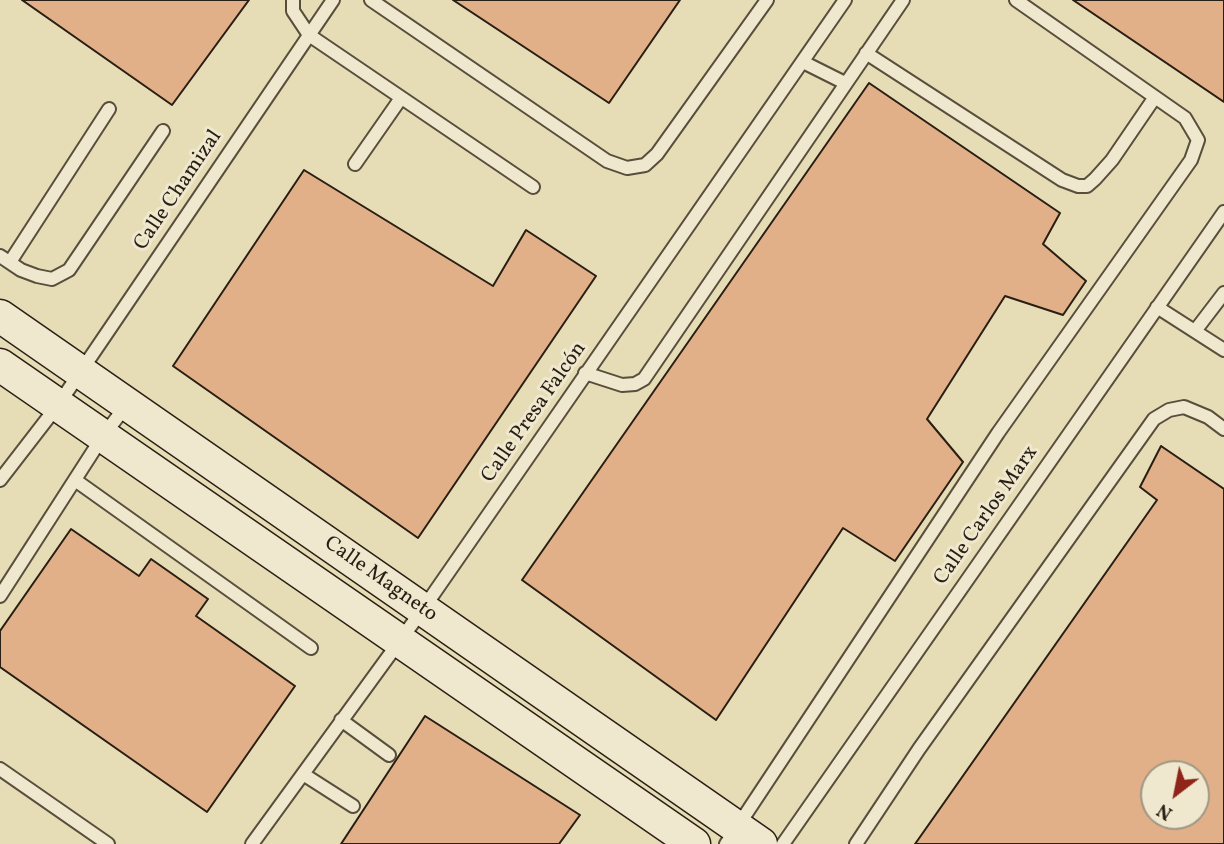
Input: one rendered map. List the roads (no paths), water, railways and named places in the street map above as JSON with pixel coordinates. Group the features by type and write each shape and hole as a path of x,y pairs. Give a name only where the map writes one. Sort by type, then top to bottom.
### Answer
{"main road":[{"name":"Calle Magneto","path":"0,316 423,609 741,838"},
{"name":"Calle Magneto","path":"0,365 694,844"}],"lane":[{"path":"293,0 293,11 309,35 533,187"},
{"name":"Calle Chamizal","path":"0,480 58,405 333,0"},
{"path":"371,0 607,161 627,168 645,165 657,154 767,0"},
{"name":"Calle Presa Falcón","path":"252,844 423,609 845,0"},
{"path":"585,373 622,385 635,384 644,379 903,0"},
{"path":"741,838 998,433 1191,160 1198,140 1185,118 1016,0"},
{"path":"866,53 1062,180 1078,186 1087,186 1096,179 1155,97"},
{"path":"803,62 845,83"},
{"path":"355,164 401,97"},
{"path":"109,109 5,259 37,276 52,279 69,270 163,131"},
{"name":"Calle Carlos Marx","path":"783,844 1224,212"},
{"path":"1195,331 1224,293"},
{"path":"1157,307 1224,350"},
{"path":"0,596 103,436 127,406"},
{"path":"856,844 919,749 1154,419 1169,410 1184,407 1208,417 1224,429"},
{"path":"75,480 311,648"},
{"path":"341,720 389,755"},
{"path":"0,769 108,844"},
{"path":"303,774 353,806"}]}
